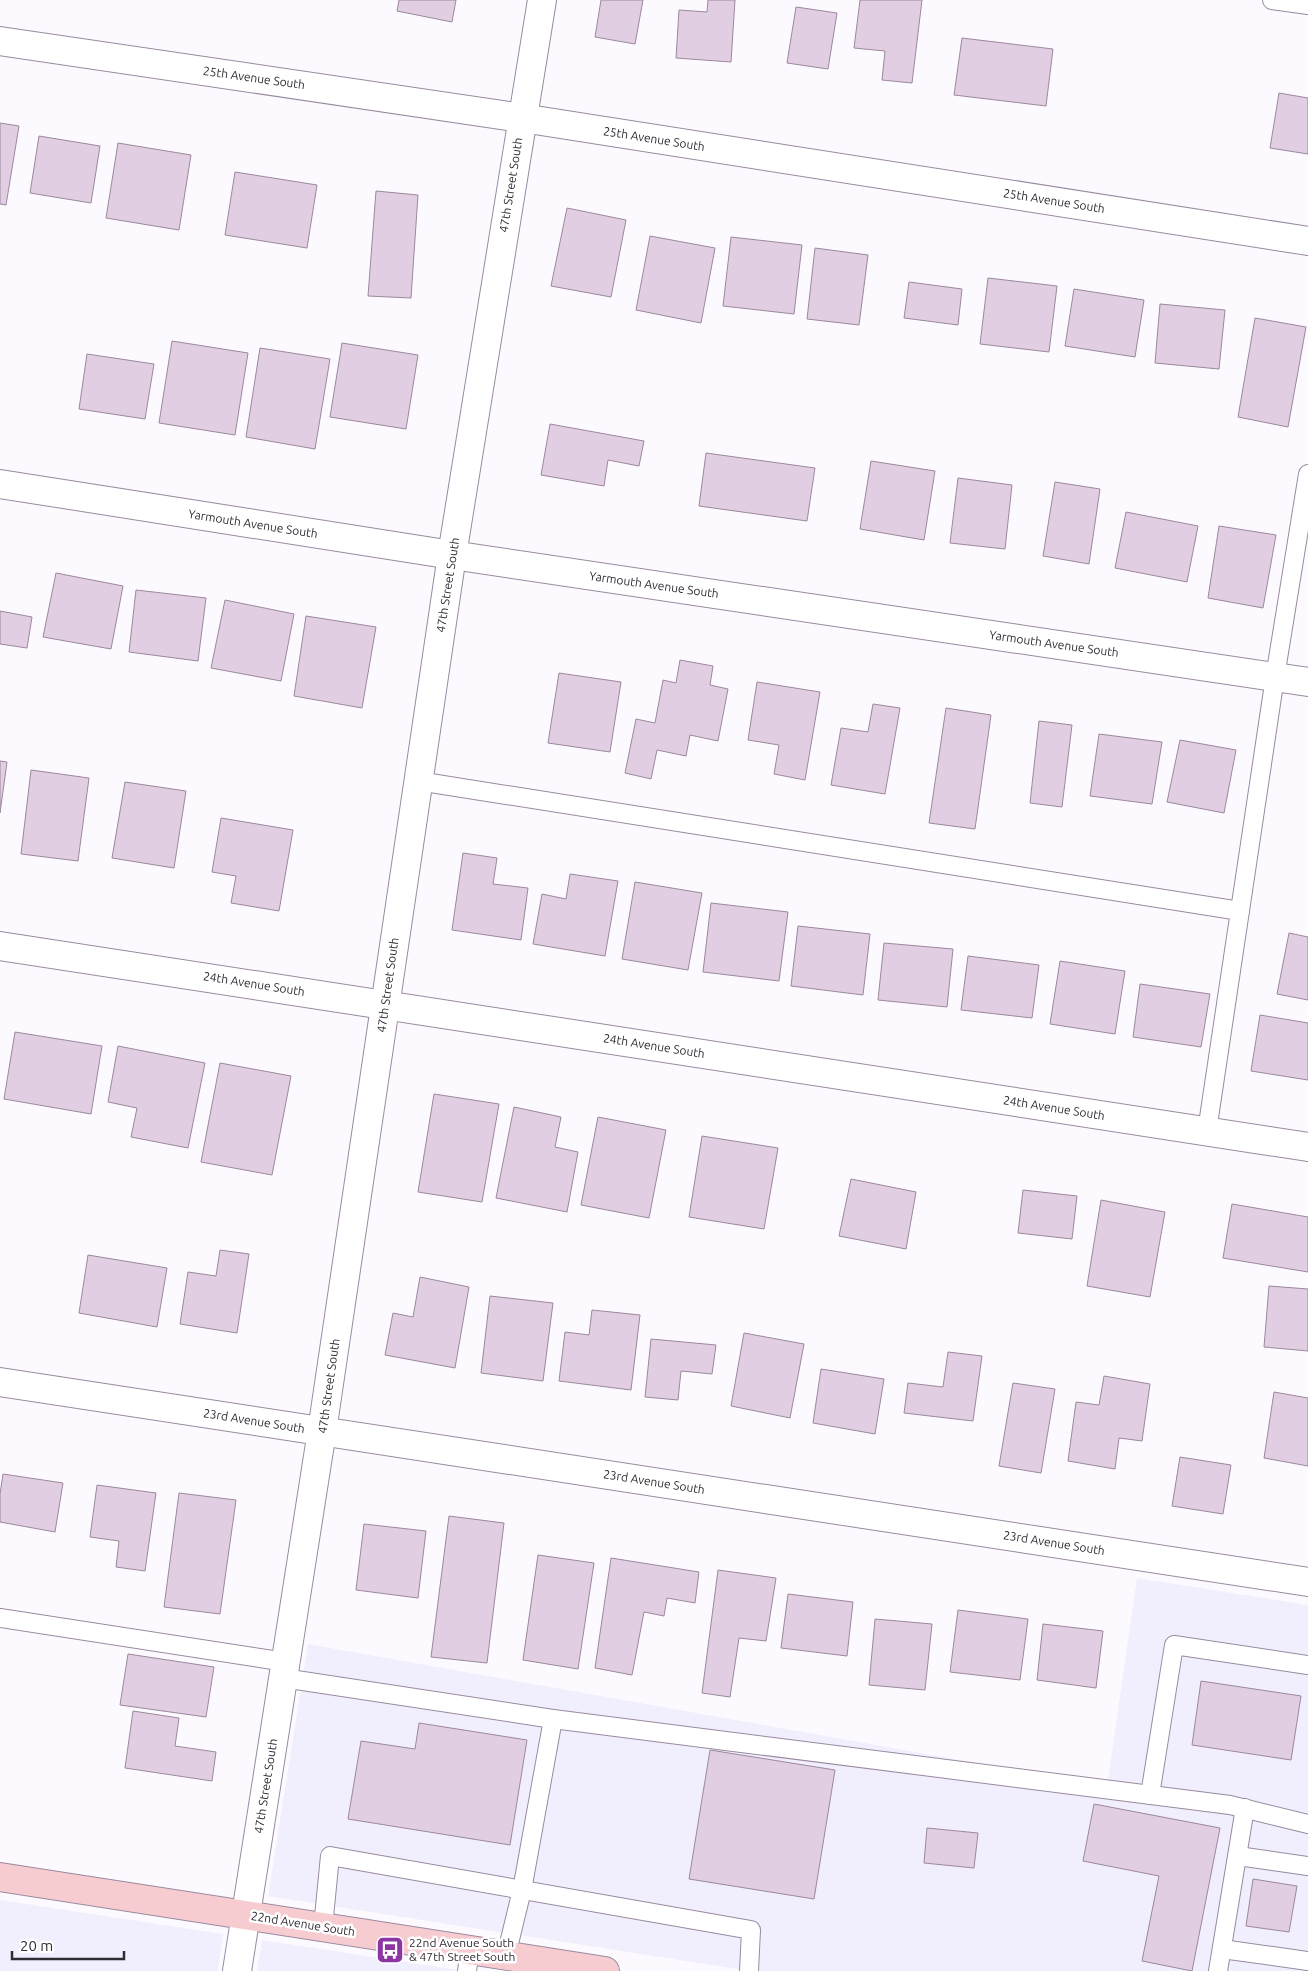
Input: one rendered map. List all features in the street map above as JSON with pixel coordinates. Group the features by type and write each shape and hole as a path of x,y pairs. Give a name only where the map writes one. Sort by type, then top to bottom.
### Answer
{"main road":[{"name":"22nd Avenue South","path":"0,1877 323,1927 469,1960 506,1956 605,1971"}],"street":[{"name":"47th Street South","path":"237,1971 322,1431 452,555 542,0"},
{"name":"25th Avenue South","path":"0,41 522,118 1308,240"},
{"name":"Yarmouth Avenue South","path":"0,484 452,555 1308,682"},
{"name":"24th Avenue South","path":"0,946 1308,1147"},
{"name":"23rd Avenue South","path":"0,1382 1308,1582"}],"lane":[{"path":"1272,0 1308,5"},
{"path":"1206,1132 1275,677 1308,474"},
{"path":"418,781 1240,911"},
{"path":"0,1618 553,1719 1230,1805 1307,1819"},
{"path":"1150,1795 1174,1645 1308,1665"},
{"path":"506,1956 522,1890 553,1719"},
{"path":"1218,1971 1245,1808"},
{"path":"323,1927 330,1856 751,1930 749,1971"},
{"path":"1238,1856 1308,1866"},
{"path":"1222,1949 1308,1961"}],"shaded area":[{"path":"1137,1578 1308,1605 1308,1971 750,1971 268,1896 308,1644 1107,1786"},
{"path":"0,1900 223,1934 218,1971 0,1971"},
{"path":"262,1940 464,1971 257,1971"}],"building":[{"path":"399,0 456,0 452,22 397,11"},
{"path":"601,0 643,0 635,44 595,37"},
{"path":"708,0 735,0 731,62 676,58 679,10 707,12"},
{"path":"860,0 922,0 912,83 882,80 885,51 854,48"},
{"path":"796,7 837,13 828,69 787,63"},
{"path":"962,38 1053,49 1046,106 954,95"},
{"path":"1279,93 1308,98 1308,154 1270,148"},
{"path":"0,123 19,126 6,205 0,204"},
{"path":"39,136 100,146 91,203 30,193"},
{"path":"118,143 191,155 179,230 106,218"},
{"path":"235,172 317,185 307,248 225,235"},
{"path":"376,191 418,195 411,298 368,296"},
{"path":"567,208 626,220 611,297 551,286"},
{"path":"650,236 715,248 701,323 636,310"},
{"path":"731,237 802,245 794,314 723,306"},
{"path":"815,248 868,255 859,325 807,319"},
{"path":"988,278 1057,286 1049,352 980,344"},
{"path":"909,282 962,289 958,325 904,318"},
{"path":"1074,289 1144,300 1135,357 1065,346"},
{"path":"1160,304 1225,310 1219,369 1155,363"},
{"path":"1255,318 1306,327 1288,427 1238,417"},
{"path":"172,341 248,353 235,435 159,423"},
{"path":"342,343 418,355 406,429 330,417"},
{"path":"260,348 330,359 315,449 246,437"},
{"path":"87,354 154,364 145,419 79,409"},
{"path":"550,424 644,441 639,466 608,460 604,486 541,475"},
{"path":"706,453 815,468 807,521 699,506"},
{"path":"871,461 935,471 924,540 860,529"},
{"path":"958,478 1012,485 1005,549 950,543"},
{"path":"1055,482 1100,489 1089,564 1043,556"},
{"path":"1126,512 1198,526 1187,582 1115,568"},
{"path":"1219,526 1276,535 1263,608 1208,598"},
{"path":"56,573 123,586 111,649 43,637"},
{"path":"136,590 206,598 198,661 129,652"},
{"path":"225,600 294,614 281,681 211,668"},
{"path":"0,611 32,617 27,648 0,644"},
{"path":"306,616 376,627 362,708 294,696"},
{"path":"680,660 713,666 710,685 728,689 718,741 690,735 686,756 657,750 651,779 625,773 636,719 655,723 663,680 676,683"},
{"path":"559,673 621,682 610,752 548,743"},
{"path":"757,682 820,692 805,780 774,774 779,745 748,740"},
{"path":"873,704 900,708 885,794 831,785 841,728 868,732"},
{"path":"946,708 991,715 975,829 929,823"},
{"path":"1039,721 1072,725 1062,807 1030,803"},
{"path":"1099,734 1162,742 1152,804 1090,796"},
{"path":"1180,740 1236,750 1224,813 1167,802"},
{"path":"0,761 7,762 0,813"},
{"path":"31,770 89,778 78,861 21,854"},
{"path":"125,782 186,791 174,868 112,858"},
{"path":"221,818 293,830 279,911 231,903 236,876 212,872"},
{"path":"463,853 497,858 493,884 528,888 521,940 452,930"},
{"path":"570,874 618,881 605,956 533,944 542,894 566,899"},
{"path":"635,882 702,893 688,970 622,959"},
{"path":"711,903 788,912 779,981 703,972"},
{"path":"798,926 870,934 863,995 791,986"},
{"path":"1289,933 1308,937 1308,1000 1277,994"},
{"path":"884,943 953,949 947,1007 878,1000"},
{"path":"968,956 1039,965 1032,1018 961,1010"},
{"path":"1060,961 1125,971 1115,1034 1050,1024"},
{"path":"1140,984 1210,994 1201,1047 1133,1037"},
{"path":"1260,1015 1308,1023 1308,1080 1251,1071"},
{"path":"15,1032 102,1046 91,1114 4,1099"},
{"path":"118,1046 205,1063 188,1148 131,1137 137,1108 108,1102"},
{"path":"220,1063 291,1076 272,1175 201,1162"},
{"path":"434,1094 499,1104 482,1202 418,1192"},
{"path":"514,1107 561,1117 555,1147 578,1152 567,1212 496,1198"},
{"path":"598,1117 666,1130 649,1218 581,1205"},
{"path":"702,1136 778,1148 764,1229 689,1217"},
{"path":"851,1179 916,1192 906,1249 839,1236"},
{"path":"1023,1190 1077,1196 1072,1239 1018,1233"},
{"path":"1101,1200 1165,1212 1150,1297 1087,1286"},
{"path":"1232,1204 1308,1217 1308,1272 1223,1258"},
{"path":"220,1250 249,1254 237,1333 180,1324 188,1272 216,1276"},
{"path":"88,1255 167,1268 157,1327 79,1313"},
{"path":"420,1277 469,1287 455,1368 385,1355 393,1313 413,1317"},
{"path":"1269,1286 1308,1289 1308,1351 1264,1347"},
{"path":"490,1296 553,1303 543,1381 481,1373"},
{"path":"592,1310 640,1315 631,1390 559,1381 565,1332 589,1335"},
{"path":"744,1333 804,1344 790,1418 731,1406"},
{"path":"651,1339 716,1345 712,1374 681,1371 678,1400 645,1397"},
{"path":"948,1352 982,1356 973,1421 904,1413 908,1383 943,1387"},
{"path":"821,1369 884,1379 875,1434 813,1423"},
{"path":"1104,1376 1150,1384 1142,1441 1119,1438 1115,1469 1068,1461 1076,1402 1099,1405"},
{"path":"1013,1383 1055,1389 1041,1473 999,1466"},
{"path":"1274,1392 1308,1398 1308,1466 1264,1458"},
{"path":"1180,1457 1231,1465 1223,1514 1172,1506"},
{"path":"3,1474 63,1483 55,1532 0,1522 0,1494"},
{"path":"97,1485 156,1493 145,1571 116,1567 119,1541 90,1537"},
{"path":"179,1493 236,1500 220,1614 164,1607"},
{"path":"449,1516 504,1523 487,1663 431,1657"},
{"path":"364,1524 426,1531 418,1598 356,1590"},
{"path":"538,1555 594,1563 578,1669 523,1660"},
{"path":"611,1558 699,1572 695,1603 667,1598 664,1616 644,1612 632,1675 595,1668"},
{"path":"718,1570 776,1578 766,1641 739,1638 730,1697 702,1693"},
{"path":"788,1594 853,1602 847,1656 781,1648"},
{"path":"958,1610 1028,1619 1020,1680 950,1672"},
{"path":"875,1619 932,1624 925,1690 869,1685"},
{"path":"1043,1624 1103,1631 1096,1688 1037,1680"},
{"path":"128,1654 214,1667 206,1717 120,1705"},
{"path":"1201,1681 1301,1696 1291,1760 1192,1745"},
{"path":"133,1711 179,1718 175,1746 216,1752 212,1781 125,1768"},
{"path":"419,1723 527,1740 510,1845 348,1819 361,1741 415,1749"},
{"path":"710,1750 835,1770 814,1899 689,1879"},
{"path":"1094,1804 1220,1828 1192,1971 1142,1961 1159,1876 1083,1861"},
{"path":"927,1828 978,1833 974,1868 924,1863"},
{"path":"1253,1879 1297,1886 1289,1932 1246,1926"}],"place":[{"name":"22nd Avenue South & 47th Street South","path":"390,1950"}]}
